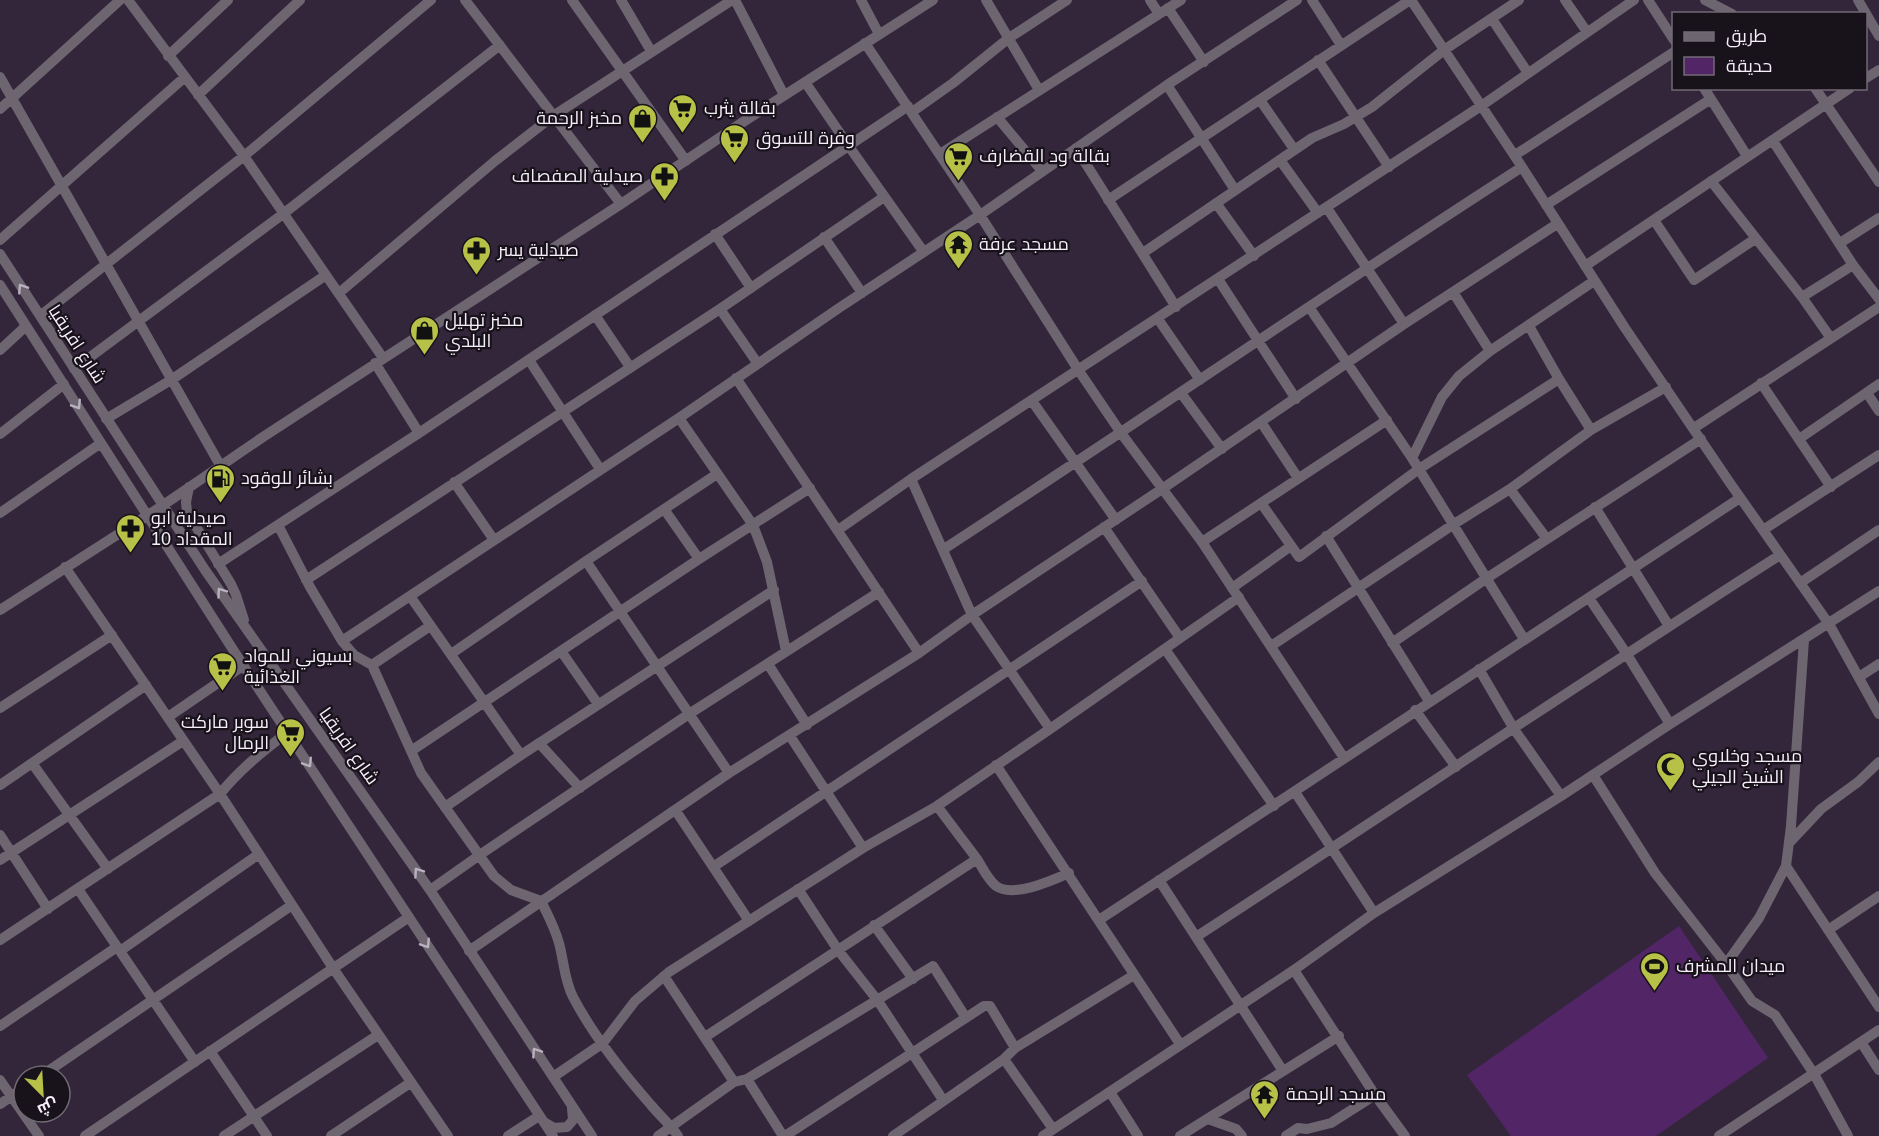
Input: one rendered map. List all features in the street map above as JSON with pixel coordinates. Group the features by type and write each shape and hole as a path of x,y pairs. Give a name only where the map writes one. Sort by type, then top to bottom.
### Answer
{"street":[{"path":"0,109 120,0"},
{"path":"128,0 244,156 339,293 419,433"},
{"path":"168,56 228,0"},
{"path":"198,95 300,0"},
{"path":"40,316 244,156 430,0"},
{"path":"465,0 621,204"},
{"path":"572,0 686,161"},
{"path":"621,0 651,51"},
{"path":"339,293 495,161 553,116 651,51 734,0 784,95"},
{"path":"861,0 879,34"},
{"path":"0,610 162,506 220,465 784,95 933,0"},
{"path":"986,0 1040,90"},
{"path":"218,564 529,360 848,145 953,83 1009,38 1067,0"},
{"path":"1150,0 1164,11 1204,62"},
{"path":"940,154 1180,0"},
{"path":"342,641 679,418 862,292 980,215 1167,85 1297,0"},
{"path":"1312,0 1341,45"},
{"path":"1108,200 1411,0 1515,155 1594,281 1740,498 1829,624 1879,714"},
{"path":"1565,0 1587,32"},
{"path":"838,530 911,479 1481,106 1634,0"},
{"path":"1648,0 1672,37"},
{"path":"1705,0 1728,12"},
{"path":"1143,253 1294,149 1372,107 1444,50 1513,2"},
{"path":"1867,15 1879,36"},
{"path":"1492,18 1528,73"},
{"path":"865,43 980,215 1079,371 1121,433 1202,542 1344,758"},
{"path":"74,369 283,214 500,45"},
{"path":"1515,155 1672,52"},
{"path":"1318,60 1389,167"},
{"path":"0,77 220,465"},
{"path":"0,240 185,77"},
{"path":"806,82 923,251"},
{"path":"1167,85 1235,190"},
{"path":"1705,90 1747,156"},
{"path":"1816,90 1879,182"},
{"path":"1585,266 1847,90"},
{"path":"1546,205 1711,99"},
{"path":"1260,100 1294,149"},
{"path":"997,117 1042,171"},
{"path":"1773,141 1853,265 1879,299"},
{"path":"1076,148 1176,307"},
{"path":"1869,166 1879,159"},
{"path":"1280,160 1323,210 1367,267 1404,324"},
{"path":"944,549 1367,267 1522,167"},
{"path":"1712,181 1830,337"},
{"path":"306,580 752,288 884,197"},
{"path":"1216,203 1254,256"},
{"path":"1840,243 1879,218"},
{"path":"1654,220 1694,280 1755,239"},
{"path":"469,951 729,773 919,653 1404,324 1557,224"},
{"path":"716,234 752,288"},
{"path":"824,237 862,292"},
{"name":"شارع افريقيا","path":"0,254 162,506 430,890 592,1136"},
{"path":"1802,297 1853,265"},
{"path":"106,419 171,380 326,275"},
{"path":"1218,279 1296,399"},
{"path":"1412,458 1449,386 1490,351 1594,281"},
{"name":"شارع افريقيا","path":"0,285 243,665 552,1136"},
{"path":"1453,292 1490,351"},
{"path":"1309,307 1412,458 1524,639"},
{"path":"1694,428 1879,307"},
{"path":"720,309 758,364"},
{"path":"596,315 630,367"},
{"path":"1158,319 1200,380"},
{"path":"0,350 27,326"},
{"path":"1529,326 1559,379 1592,430"},
{"path":"529,360 600,469"},
{"path":"735,378 919,653"},
{"path":"1261,502 1299,557 1308,553 1326,536 1419,469 1559,379"},
{"path":"1761,383 1831,487"},
{"path":"0,434 64,384"},
{"path":"1799,439 1879,384"},
{"path":"1271,646 1510,489 1592,430 1666,387"},
{"path":"1181,393 1222,448"},
{"path":"1867,393 1879,411"},
{"path":"1032,401 1116,520"},
{"path":"679,418 753,525 765,555 786,651"},
{"path":"1202,542 1387,420"},
{"path":"1261,422 1298,478"},
{"path":"1392,643 1487,578 1701,439"},
{"path":"0,513 101,443"},
{"path":"1763,530 1879,455"},
{"path":"451,654 717,474"},
{"path":"911,479 972,615 1050,729"},
{"path":"454,482 494,540"},
{"path":"189,487 187,512 236,595 245,626"},
{"path":"411,751 699,559 810,488"},
{"path":"1510,489 1547,539"},
{"path":"1099,920 1740,498"},
{"path":"1595,507 1669,626"},
{"path":"664,509 699,559"},
{"path":"278,525 306,580 342,641 354,655 372,665 421,773 494,876 511,890 541,901 554,927 572,996 603,1043 652,1107 675,1131"},
{"path":"1104,528 1180,638"},
{"path":"1800,584 1879,531"},
{"path":"1326,536 1429,701"},
{"path":"553,1077 603,1043 635,1001 664,976 863,848 936,806 1050,729 1180,638 1291,546"},
{"path":"1196,937 1626,653 1780,555"},
{"path":"586,561 729,773"},
{"path":"65,567 168,717 333,969 446,1135"},
{"path":"713,867 1142,581"},
{"path":"445,807 520,755 774,590"},
{"path":"1043,1136 1294,970 1374,913 1561,796 1879,591"},
{"path":"430,890 689,714 879,592"},
{"path":"410,596 520,755"},
{"path":"1589,598 1670,724"},
{"path":"372,665 430,626"},
{"path":"0,708 112,635"},
{"path":"1726,964 1759,918 1786,866 1790,842 1804,640"},
{"path":"1165,649 1274,806"},
{"path":"561,651 598,704"},
{"path":"768,664 807,725"},
{"path":"1859,677 1879,664"},
{"path":"168,717 243,665"},
{"path":"1479,669 1514,729 1561,796"},
{"path":"2,780 32,764 146,686"},
{"path":"1416,710 1456,767"},
{"path":"0,940 219,794 253,760 288,732"},
{"path":"790,736 863,848"},
{"path":"0,860 183,741"},
{"path":"539,743 580,788"},
{"path":"1790,842 1821,808 1858,782 1879,762"},
{"path":"32,764 108,869"},
{"path":"996,765 1180,1044"},
{"path":"1593,775 1655,873 1752,1001 1775,1015 1814,1074 1848,1136"},
{"path":"1295,792 1374,913"},
{"path":"936,806 994,885 1007,891 1031,887 1069,873"},
{"path":"676,811 748,921"},
{"path":"0,835 48,909"},
{"path":"0,1026 259,854"},
{"path":"705,1037 977,859"},
{"path":"1786,866 1879,1007"},
{"path":"1159,880 1283,1071"},
{"path":"78,889 195,1062"},
{"path":"798,889 838,950 878,1001 943,1100"},
{"path":"1828,930 1879,896"},
{"path":"59,1064 292,905"},
{"path":"89,1135 409,918"},
{"path":"874,925 913,979"},
{"path":"658,1136 675,1131 734,1082 747,1079 933,966 966,1018"},
{"path":"1294,970 1339,1036 1375,1095 1405,1136"},
{"path":"893,1136 1004,1059 1016,1048 1134,975"},
{"path":"664,976 734,1082"},
{"path":"747,1079 784,1136 802,1132 911,1052 987,1005 1016,1048"},
{"path":"1719,1136 1879,1030"},
{"path":"224,1136 378,1035"},
{"path":"1180,1136 1339,1036"},
{"path":"1861,1042 1879,1070"},
{"path":"210,1051 267,1136"},
{"path":"1004,1059 1053,1129"},
{"path":"0,1080 12,1096 0,1104"},
{"path":"331,1136 410,1083"},
{"path":"1110,1092 1138,1136"},
{"path":"1286,1136 1298,1128 1307,1129 1331,1123 1375,1095"},
{"path":"508,1136 541,1118 554,1128 567,1127 574,1116 570,1103"},
{"path":"1208,1119 1236,1129 1242,1136"}],"green space":[{"name":"ميدان المشرف","path":"1679,926 1768,1058 1656,1136 1511,1136 1467,1075"}],"place":[{"name":"بقالة يثرب","path":"683,134"},
{"name":"مخبز الرحمة","path":"643,144"},
{"name":"وفرة للتسوق","path":"735,164"},
{"name":"بقالة ود القضارف","path":"958,182"},
{"name":"صيدلية الصفصاف","path":"664,202"},
{"name":"مسجد عرفة","path":"958,270"},
{"name":"صيدلية يسر","path":"477,276"},
{"name":"مخبز تهليل البلدي","path":"424,356"},
{"name":"بشائر للوقود","path":"220,504"},
{"name":"صيدلية ابو المقداد 10","path":"130,554"},
{"name":"بسيوني للمواد الغذائية","path":"223,692"},
{"name":"سوبر ماركت الرمال","path":"290,758"},
{"name":"مسجد وخلاوي الشيخ الجيلي","path":"1671,792"},
{"name":"ميدان المشرف","path":"1655,992"},
{"name":"مسجد الرحمة","path":"1265,1120"}]}
